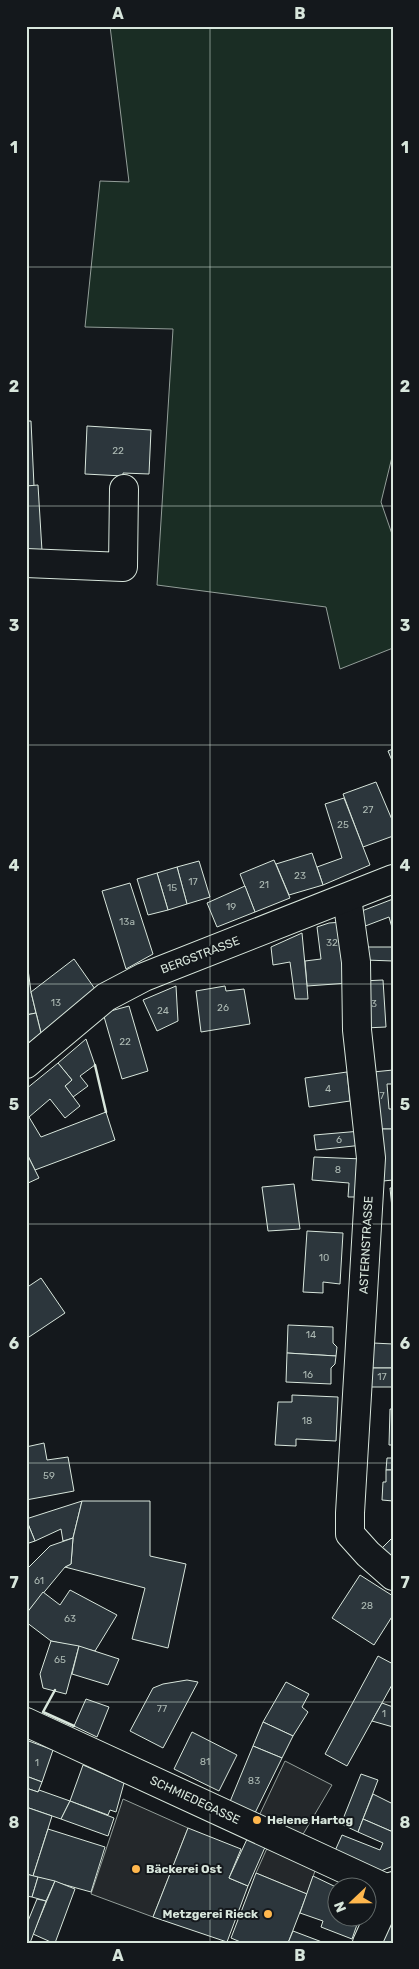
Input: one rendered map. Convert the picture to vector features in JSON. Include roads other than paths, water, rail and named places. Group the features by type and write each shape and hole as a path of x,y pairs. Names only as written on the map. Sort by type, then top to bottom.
{"street":[{"path":"26,563 124,567 124,489"},
{"name":"BERGSTRASSE","path":"26,1064 106,997 144,976 393,879"},
{"name":"ASTERNSTRASSE","path":"346,898 356,962 357,1030 371,1158 350,1504 350,1534 368,1554 393,1576"},
{"name":"SCHMIEDEGASSE","path":"26,1722 392,1888"},
{"path":"367,1943 392,1888"}],"place":[{"name":"Helene Hartog","path":"257,1820"},
{"name":"Bäckerei Ost","path":"136,1869"},
{"name":"Metzgerei Rieck","path":"268,1914"}]}
